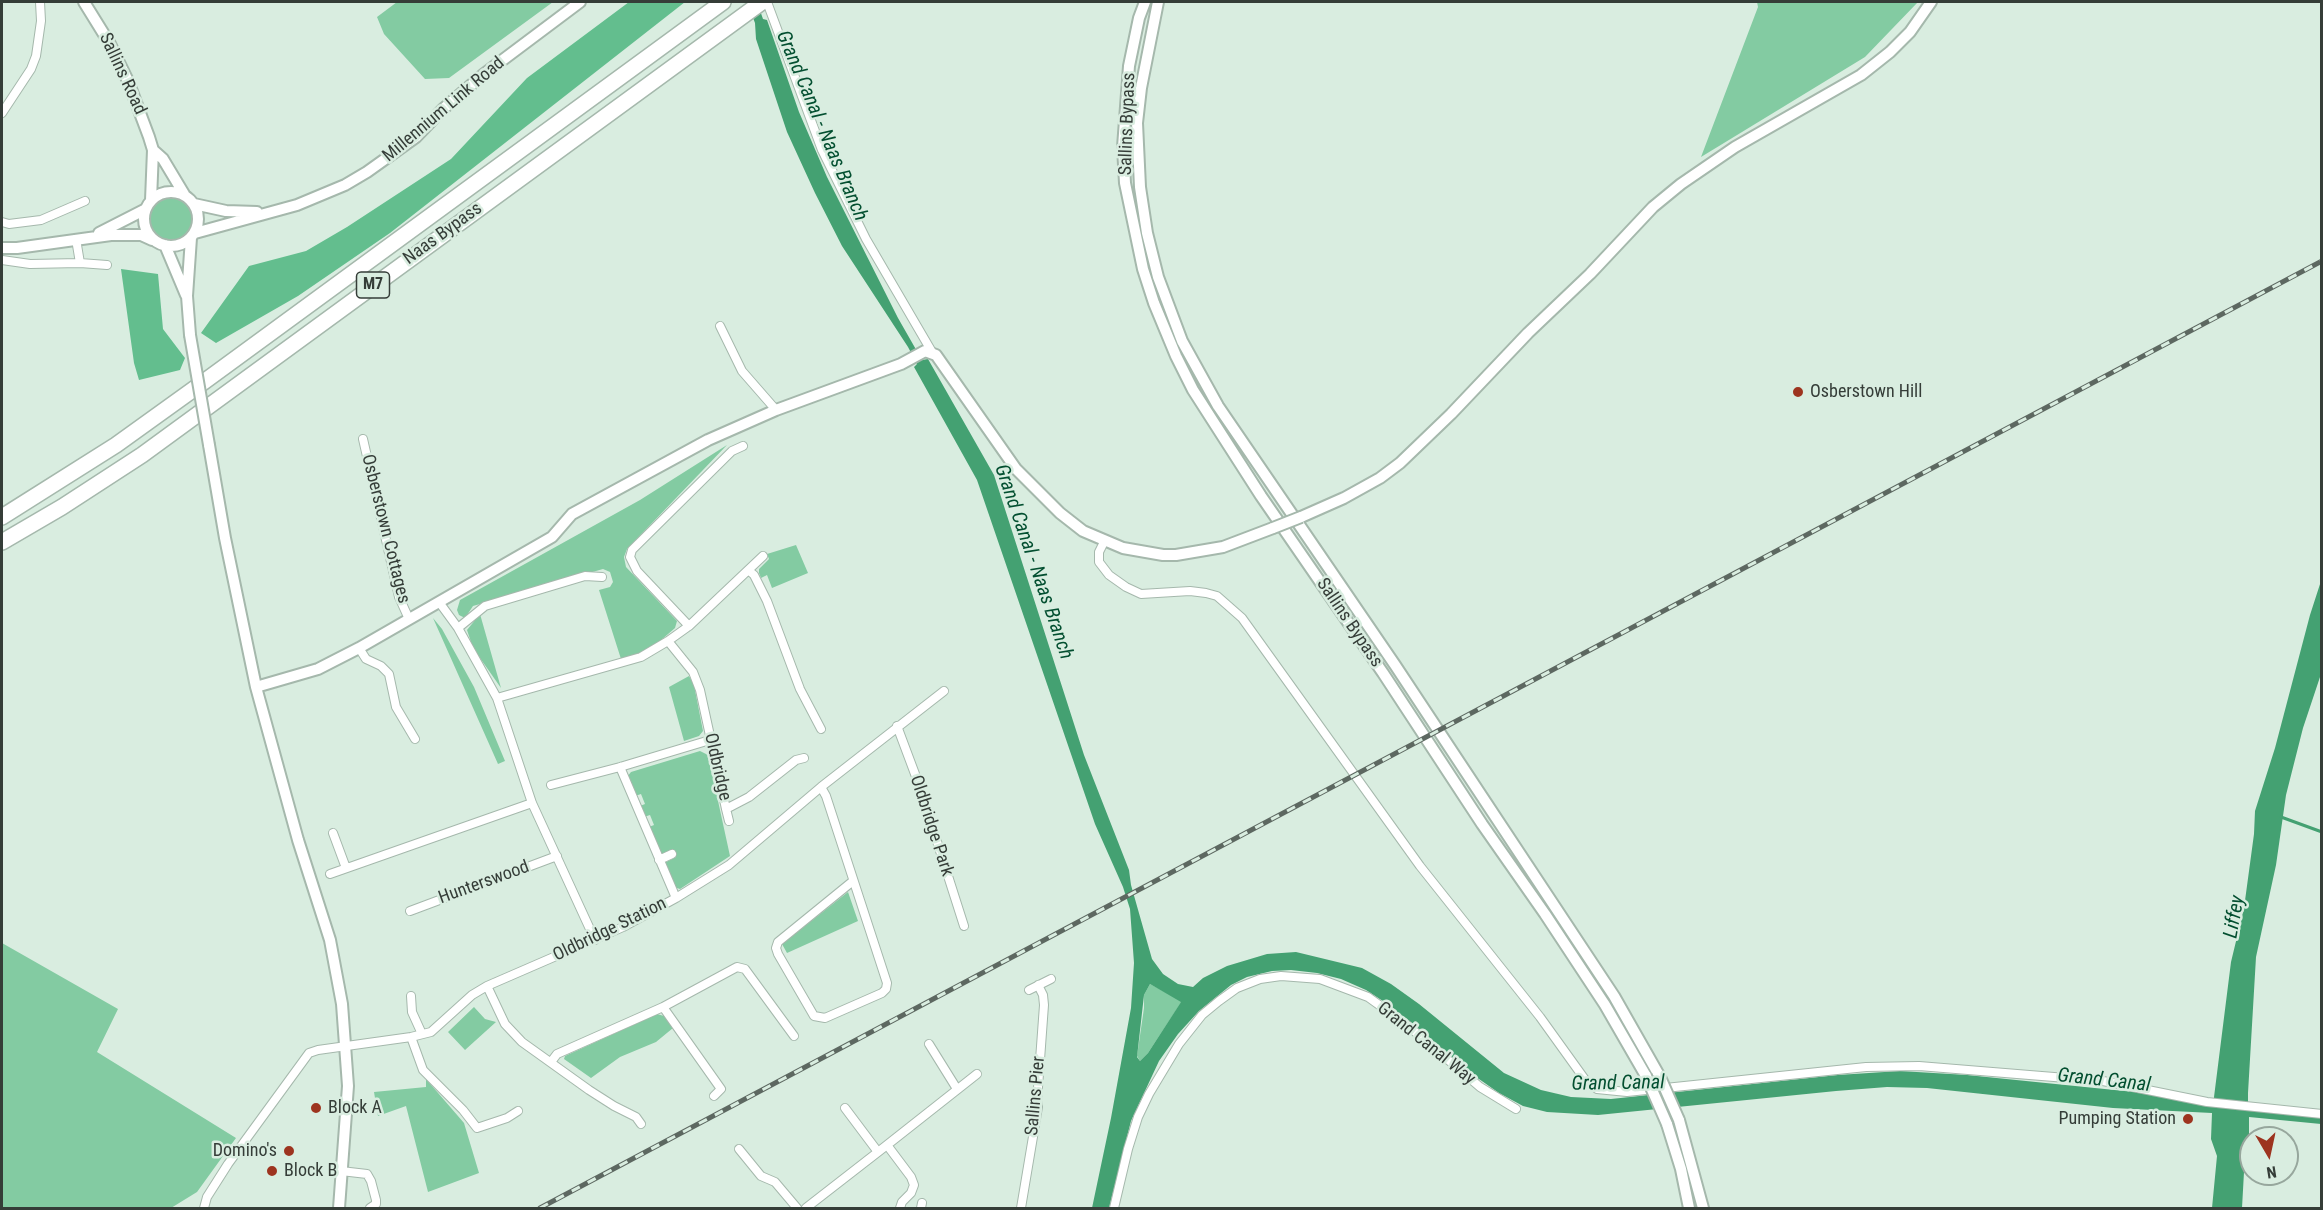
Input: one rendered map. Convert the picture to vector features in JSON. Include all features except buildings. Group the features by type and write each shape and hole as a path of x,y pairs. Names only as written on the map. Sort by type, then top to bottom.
{"highway":[{"name":"Naas Bypass","path":"2,517 116,445 723,2"},
{"name":"Naas Bypass","path":"2,542 62,507 142,455 739,18 765,2"}],"main road":[{"name":"Sallins Road","path":"84,2 110,44 128,81 153,150 148,205"},
{"name":"Millennium Link Road","path":"193,236 264,212 297,205 345,185 386,160 416,137 483,74 580,2"},
{"name":"Sallins Bypass","path":"1145,2 1129,66 1123,147 1125,183 1143,268 1154,303 1176,356 1193,390 1261,496 1383,673 1611,1014 1646,1076 1667,1124 1682,1168 1689,1209"},
{"name":"Sallins Bypass","path":"1158,2 1141,88 1137,123 1140,187 1147,233 1158,277 1182,341 1218,406 1395,665 1614,996 1660,1077 1679,1120 1703,1209"},
{"path":"256,687 318,669 359,648 552,537 572,514 708,440 776,410 929,352 1016,469 1060,513 1083,531 1104,542 1123,548 1176,555 1223,548 1301,517 1344,498 1380,478 1400,463 1451,414 1653,207 1681,184 1735,147 1861,75 1890,52 1910,32 1931,2"},
{"name":"Sallins Road","path":"153,150 163,159 183,194"},
{"path":"82,238 148,205 166,192 183,194 194,204 199,219 193,236 187,296 190,335 229,560 256,687 298,840 330,940 344,1014 348,1086 339,1209"},
{"name":"Millennium Link Road","path":"194,204 226,210 264,212"},
{"path":"148,205 144,217 147,232 161,244 187,296"},
{"path":"2,248 17,249 82,238 141,235 161,244 174,246 193,236"}],"street":[{"path":"2,113 31,69 36,56 41,21 40,2"},
{"path":"765,2 822,150 866,239 929,352"},
{"path":"2,222 9,224 41,220 85,201"},
{"path":"80,263 82,238"},
{"path":"2,260 30,264 80,263 106,266"},
{"path":"720,326 742,371 753,387 766,397 776,410"},
{"name":"Osberstown Cottages","path":"363,439 399,597 409,619"},
{"path":"689,626 637,571 630,557 632,550 732,451 743,446"},
{"path":"1104,542 1099,552 1099,562 1109,575 1125,587 1142,594 1190,591 1206,593 1217,596 1242,618 1420,866 1540,1017 1586,1081 1597,1089 1627,1092 1866,1067 1919,1065 2103,1082 2189,1099 2322,1114"},
{"path":"497,698 641,657 689,626 763,556"},
{"path":"748,570 754,575 767,601 800,689 820,729"},
{"path":"458,628 485,606 585,576 602,577"},
{"path":"439,602 458,628 497,698 532,803 595,940"},
{"name":"Oldbridge","path":"668,641 693,672 700,690 726,808 748,797 796,760 804,758"},
{"path":"359,648 366,659 381,666 389,674 396,707 415,739"},
{"path":"853,881 778,942 778,954 814,1016 825,1018 882,993 886,989 886,983 853,881 821,787 944,691"},
{"name":"Oldbridge Park","path":"897,726 918,782 964,926"},
{"path":"551,785 710,740"},
{"path":"620,767 676,898"},
{"name":"Oldbridge Station","path":"204,1209 207,1197 228,1164 309,1053 431,1032 472,995 487,986 623,927 729,865 821,787"},
{"path":"330,874 532,803"},
{"path":"726,808 729,820"},
{"path":"333,833 346,868"},
{"path":"659,860 672,854"},
{"name":"Hunterswood","path":"410,911 557,856"},
{"path":"551,1062 557,1054 663,1007 730,969 741,967 794,1036"},
{"name":"Grand Canal Way","path":"1114,1209 1138,1117 1179,1044 1202,1015 1219,1000 1237,987 1260,979 1281,976 1320,980 1368,997 1407,1025 1480,1088 1516,1109"},
{"path":"1029,990 1051,979"},
{"name":"Sallins Pier","path":"1021,1209 1038,1107 1044,1005 1043,995 1038,985"},
{"path":"487,986 505,1024 522,1042 614,1106 636,1117 641,1125"},
{"path":"411,996 412,1012 422,1034"},
{"path":"663,1007 721,1089 714,1096"},
{"path":"411,1037 423,1070 463,1110 477,1128 507,1118 518,1111"},
{"path":"929,1044 957,1089"},
{"path":"806,1209 977,1074"},
{"path":"844,1108 878,1152"},
{"path":"887,1145 914,1185 900,1209"},
{"path":"739,1149 760,1176 774,1182 797,1209"},
{"path":"341,1171 367,1174 376,1200 376,1204 370,1209"}],"shaded area":[{"path":"397,2 553,2 449,78 425,79 384,34 377,17"},
{"path":"629,2 685,2 390,233 298,296 216,343 201,333 249,266 306,251 451,159 527,78"},
{"path":"747,2 757,2 763,19 767,20 799,112 827,177 898,318 922,360 928,359 994,475 1084,755 1129,870 1131,885 1152,959 1163,974 1178,984 1193,987 1203,978 1227,966 1267,954 1296,952 1362,968 1391,984 1419,1004 1504,1073 1541,1090 1571,1097 1611,1099 1838,1075 1900,1071 1967,1075 2144,1093 2213,1105 2231,962 2244,908 2255,811 2275,748 2321,581 2321,674 2303,728 2286,795 2276,865 2256,957 2248,1109 2321,1117 2321,1124 2249,1117 2249,1126 2239,1126 2239,1186 2243,1186 2242,1208 2212,1208 2217,1156 2211,1139 2212,1113 2113,1108 1927,1088 1887,1087 1598,1115 1547,1112 1523,1106 1499,1093 1469,1072 1389,1005 1366,990 1341,979 1317,973 1291,970 1272,971 1247,977 1231,985 1199,1011 1178,1034 1159,1061 1131,1121 1109,1208 1092,1208 1131,1008 1134,963 1130,909 1123,887 1095,824 977,480 914,367 917,364 908,347 842,246 815,193 787,132 756,39 755,23","holes":["1150,984 1181,1002 1148,1053 1140,1061 1137,1057 1144,995"]},
{"path":"1757,2 1918,2 1865,57 1701,157 1758,7"},
{"path":"171,197 186,204 193,219 186,234 171,241 156,234 149,219 156,204"},
{"path":"121,269 158,274 163,329 185,358 180,370 139,380 134,363"},
{"path":"727,445 627,549 624,557 626,567 677,621 675,628 660,641 634,656 621,659 599,590 610,587 613,582 610,572 603,569 473,606 465,618 459,615 457,610 460,600 640,500"},
{"path":"796,545 808,573 772,588 767,575 761,578 759,573 759,569 769,559 767,554"},
{"path":"480,614 501,688 473,648 467,630"},
{"path":"433,618 442,629 474,687 505,761 498,764"},
{"path":"689,676 694,685 703,731 699,736 684,741 669,687"},
{"path":"700,751 708,755 730,856 680,889 674,887 664,863 676,857 673,851 661,856 649,827 654,825 650,815 644,817 640,806 645,804 641,794 635,796 627,777 631,772"},
{"path":"848,892 858,921 787,953 782,944"},
{"path":"2,943 118,1009 97,1052 236,1138 197,1192 171,1208 2,1208"},
{"path":"1150,984 1182,1001 1148,1053 1140,1061 1137,1056 1144,995"},
{"path":"474,1007 485,1019 496,1022 465,1050 448,1032"},
{"path":"657,1014 664,1016 673,1028 656,1042 620,1057 591,1078 564,1059 565,1056"},
{"path":"426,1079 464,1123 479,1173 428,1192 406,1106 378,1116 374,1092 426,1087"}],"waterway":[{"path":"2281,817 2322,832"}],"railway":[{"path":"540,1208 2322,261"}],"place":[{"name":"Osberstown Hill","path":"1798,392"},
{"name":"Block A","path":"316,1108"},
{"name":"Pumping Station","path":"2188,1119"},
{"name":"Domino's","path":"289,1151"},
{"name":"Block B","path":"272,1171"}],"water label":[{"name":"Grand Canal - Naas Branch","path":"821,126"},
{"name":"Grand Canal - Naas Branch","path":"1033,562"},
{"name":"Liffey","path":"2235,917"},
{"name":"Grand Canal","path":"2104,1081"},
{"name":"Grand Canal","path":"1618,1084"}]}
